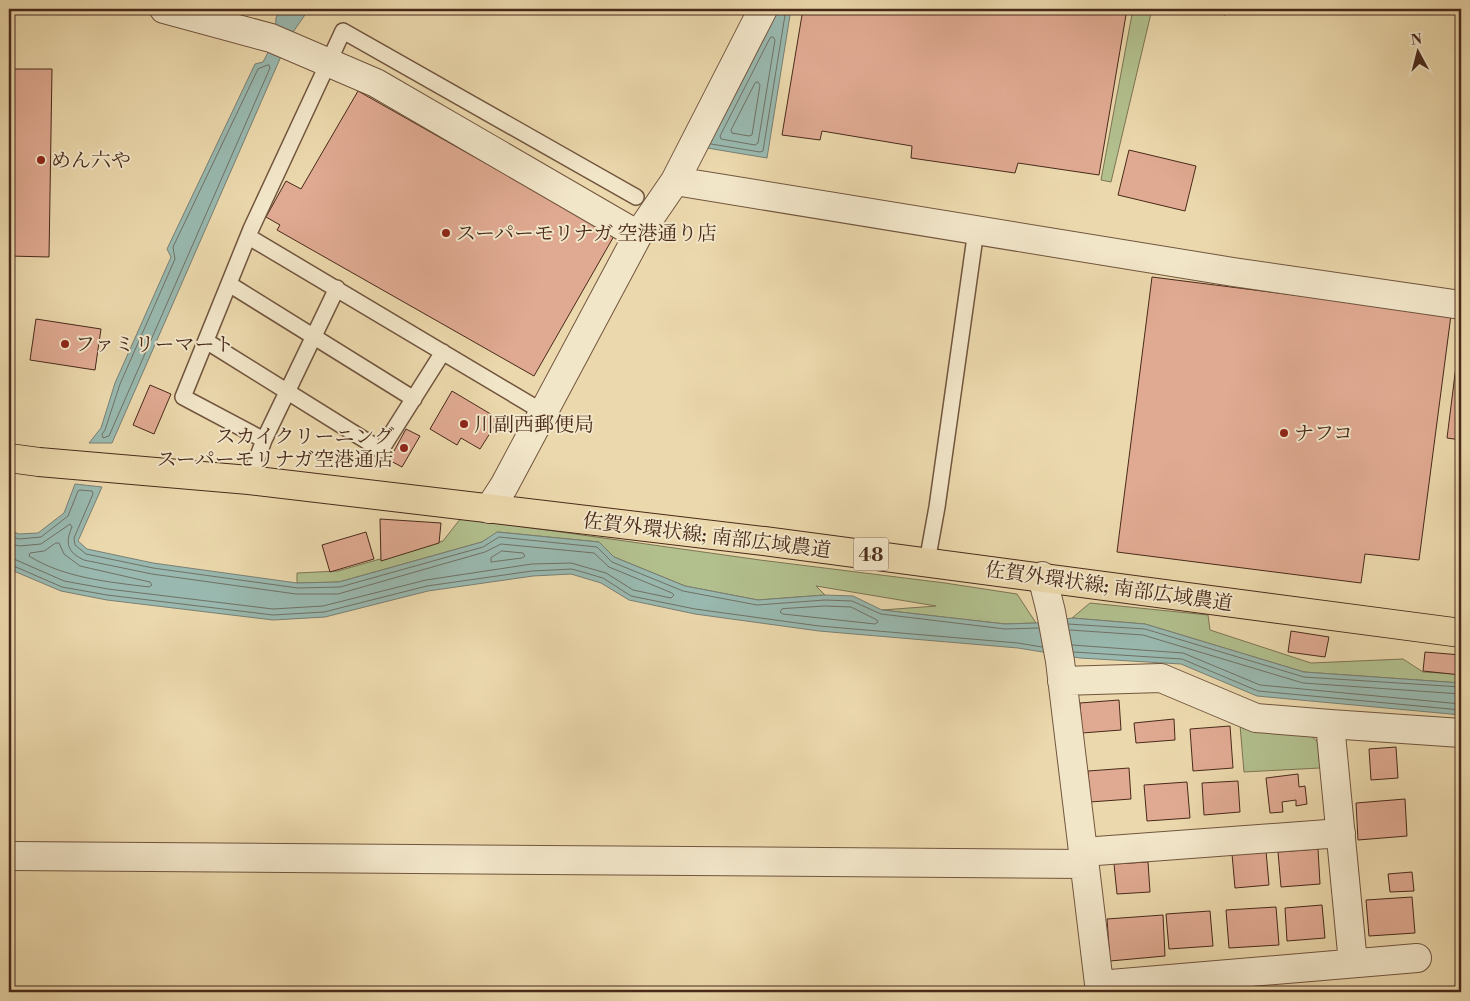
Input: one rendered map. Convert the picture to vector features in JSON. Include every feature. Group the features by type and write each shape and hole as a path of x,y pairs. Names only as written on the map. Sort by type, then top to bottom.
{"main road":[{"name":"48","path":"9,458 249,480"},
{"name":"佐賀外環状線; 南部広域農道","path":"249,480 764,540 1461,633"}],"street":[{"path":"164,9 253,32 281,42 376,84 638,235"},
{"path":"489,509 504,486 638,235 675,181 763,9"},
{"path":"675,181 1233,272 1461,305"},
{"path":"1042,576 1051,612 1061,671 1099,989 1417,958"},
{"path":"1061,671 1160,678 1256,718 1461,733"},
{"path":"1330,724 1353,963"},
{"path":"9,856 1084,858 1341,833"}],"lane":[{"path":"264,440 183,397 248,236 343,31 636,197"},
{"path":"927,562 937,507 976,230"},
{"path":"248,236 543,412"},
{"path":"229,284 414,399"},
{"path":"249,480 264,440 337,288"},
{"path":"206,342 381,450 443,352"}],"green space":[{"path":"1133,9 1152,9 1111,182 1101,180"},
{"path":"461,518 1017,594 1036,623 1005,624 882,610 936,606 816,586 825,595 758,600 685,586 614,557 599,542 498,532 482,542 339,582 297,583 297,573 338,571 443,541"},
{"path":"1090,603 1208,615 1210,630 1311,663 1403,659 1423,672 1461,674 1461,683 1304,672 1145,624 1072,618"},
{"path":"1240,725 1311,736 1318,742 1320,768 1244,772"}],"water":[{"path":"280,9 309,9 289,38 112,443 89,443 101,428 115,383 171,257 167,249 255,64 263,62 275,39 276,18"},
{"path":"773,9 791,9 767,158 701,147"},
{"path":"75,484 102,487 78,541 87,549 153,563 297,583 339,582 482,542 497,532 599,542 614,557 685,586 758,600 825,595 853,596 882,610 1005,624 1036,623 1072,618 1145,624 1304,672 1461,683 1461,715 1257,696 1181,664 1080,658 1018,648 819,631 695,614 629,600 601,583 571,574 533,576 428,591 325,617 273,620 107,600 61,591 9,569 9,530 19,534 38,533 64,513"}],"building":[{"path":"803,9 1127,9 1099,175 1018,163 1015,173 911,158 912,146 822,131 820,140 782,135"},
{"path":"1197,9 1226,9 1225,15"},
{"path":"9,69 52,69 49,257 9,256"},
{"name":"スーパーモリナガ 空港通り店","path":"358,91 614,236 534,376 277,230 280,225 266,217 286,181 301,189"},
{"path":"1129,150 1196,166 1185,211 1118,195"},
{"name":"ナフコ","path":"1152,277 1451,315 1419,560 1365,554 1361,583 1117,552"},
{"name":"ファミリーマート","path":"36,319 101,329 95,370 30,360"},
{"path":"1461,326 1461,440 1447,438"},
{"path":"150,385 171,394 154,434 133,425"},
{"name":"川副西郵便局","path":"452,391 499,419 480,449 461,438 457,445 430,429"},
{"name":"スカイクリーニング スーパーモリナガ空港通店","path":"406,429 420,436 402,467 389,460"},
{"path":"380,519 441,523 439,543 381,561"},
{"path":"366,532 374,559 330,572 322,545"},
{"path":"1291,631 1329,637 1325,657 1288,652"},
{"path":"1425,652 1461,655 1461,675 1423,671"},
{"path":"1119,700 1121,730 1082,733 1080,703"},
{"path":"1174,719 1175,740 1136,743 1134,723"},
{"path":"1230,726 1233,768 1193,771 1190,729"},
{"path":"1396,747 1398,778 1371,780 1369,749"},
{"path":"1129,768 1131,799 1090,802 1088,771"},
{"path":"1298,774 1299,787 1305,786 1307,804 1296,806 1296,800 1282,802 1283,812 1270,813 1266,778"},
{"path":"1238,781 1240,812 1204,815 1202,783"},
{"path":"1187,782 1190,818 1147,821 1144,785"},
{"path":"1405,799 1407,836 1358,840 1356,803"},
{"path":"1318,849 1320,884 1281,887 1278,852"},
{"path":"1266,851 1269,885 1235,888 1232,854"},
{"path":"1148,862 1150,892 1117,894 1114,864"},
{"path":"1412,872 1414,891 1390,892 1388,874"},
{"path":"1412,897 1415,933 1369,936 1366,900"},
{"path":"1322,905 1325,938 1287,941 1285,908"},
{"path":"1276,907 1279,945 1229,948 1226,910"},
{"path":"1210,911 1213,946 1169,949 1166,914"},
{"path":"1163,915 1165,956 1110,961 1107,919"},
{"path":"1420,987 1420,992 1387,992 1386,990"},
{"path":"1211,988 1211,992 1167,992"}],"place":[{"name":"めん六や","path":"41,160"},
{"name":"スーパーモリナガ 空港通り店","path":"446,233"},
{"name":"ファミリーマート","path":"65,344"},
{"name":"川副西郵便局","path":"464,424"},
{"name":"ナフコ","path":"1284,433"},
{"name":"スカイクリーニング スーパーモリナガ空港通店","path":"404,448"}]}
